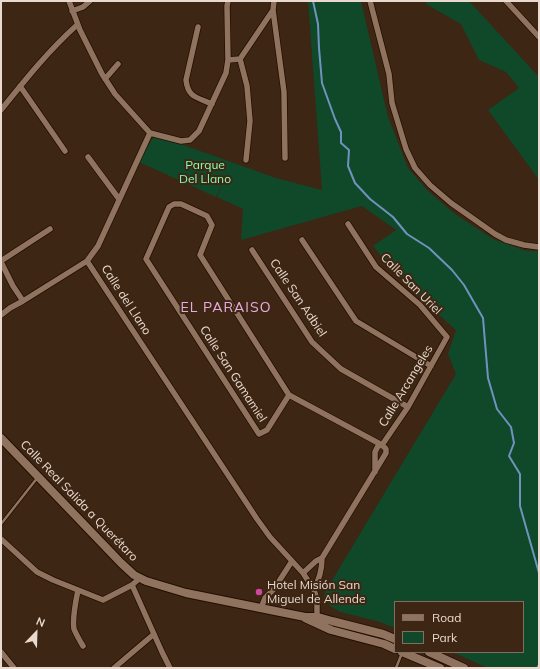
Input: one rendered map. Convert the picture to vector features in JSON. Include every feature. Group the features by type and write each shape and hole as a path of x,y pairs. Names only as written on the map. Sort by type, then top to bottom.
{"street":[{"path":"69,1 77,25 105,79 115,94 150,133 181,141 190,140 199,131 226,73 228,60 226,3"},
{"path":"72,11 83,7 90,1"},
{"path":"274,1 273,10 284,92 285,158"},
{"path":"370,1 389,74 392,103 406,149 415,168 430,185 495,234 506,240 539,247"},
{"path":"506,1 539,37"},
{"path":"246,160 250,121 246,86 240,59 273,10"},
{"path":"1,110 62,38 77,25"},
{"path":"198,27 186,80 187,88 191,94 212,104"},
{"path":"228,60 240,59"},
{"path":"105,79 118,64"},
{"path":"20,86 65,151"},
{"name":"Calle del Llano","path":"150,133 98,246 87,261 256,519 270,537 303,573 314,590 317,599 317,620"},
{"path":"88,157 119,199"},
{"name":"Calle San Gamamiel","path":"290,395 267,430 259,434 146,259 169,207 174,204 181,204 206,216 210,220 212,226 200,255 290,395 382,445"},
{"name":"Calle San Uriel","path":"348,224 376,267 420,305 447,338"},
{"path":"23,301 13,286 1,261 50,228"},
{"path":"302,240 356,321 431,366"},
{"name":"Calle San Adbiel","path":"252,250 312,342 341,369 408,407"},
{"path":"1,315 87,261"},
{"name":"Calle Arcangeles","path":"375,472 376,449 378,446 382,445 408,407 447,338"},
{"name":"Calle Real Salida a Querétaro","path":"1,438 121,563 134,575 146,582 186,593 383,634 394,639"},
{"name":"Calle Arcangeles","path":"314,590 320,577 322,558 386,453 386,449 382,445"},
{"path":"1,539 37,572 102,600 132,585 140,578"},
{"name":"Calle Arcangeles","path":"303,573 316,560 322,558"},
{"path":"261,608 266,598 274,589 292,561"},
{"path":"132,585 170,668"},
{"path":"78,590 74,614 74,629 82,646"},
{"name":"Calle Real Salida a Querétaro","path":"317,620 331,630 384,644 394,649"},
{"path":"114,668 154,634"},
{"path":"1,652 14,668"},
{"path":"404,653 427,666 440,668"},
{"path":"431,653 464,668"}],"lane":[{"path":"1,524 38,476"},
{"path":"396,668 402,653"}],"green space":[{"name":"Parque Del Llano","path":"308,1 361,1 388,117 408,168 428,191 455,214 493,239 526,251 539,251 539,668 488,668 454,653 524,653 524,601 394,601 394,628 377,621 340,612 330,606 324,597 325,592 456,374 448,354 456,330 402,279 373,246 396,230 362,206 241,240 243,209 217,197 224,180 216,197 139,162 154,136 276,178 322,190"},
{"path":"425,1 469,1 539,77 539,180 488,110 519,88 506,72 479,60 461,24 426,4"}],"waterway":[{"path":"313,1 318,24 322,83 341,132 341,143 349,150 348,166 355,183 370,199 393,217 407,234 429,248 452,270 464,285 483,318 488,378 497,409 511,427 514,443 509,456 520,474 520,506 539,573"}],"place":[{"name":"Hotel Misión San Miguel de Allende","path":"259,592"}],"district":[{"name":"EL PARAISO","path":"226,308"}]}
